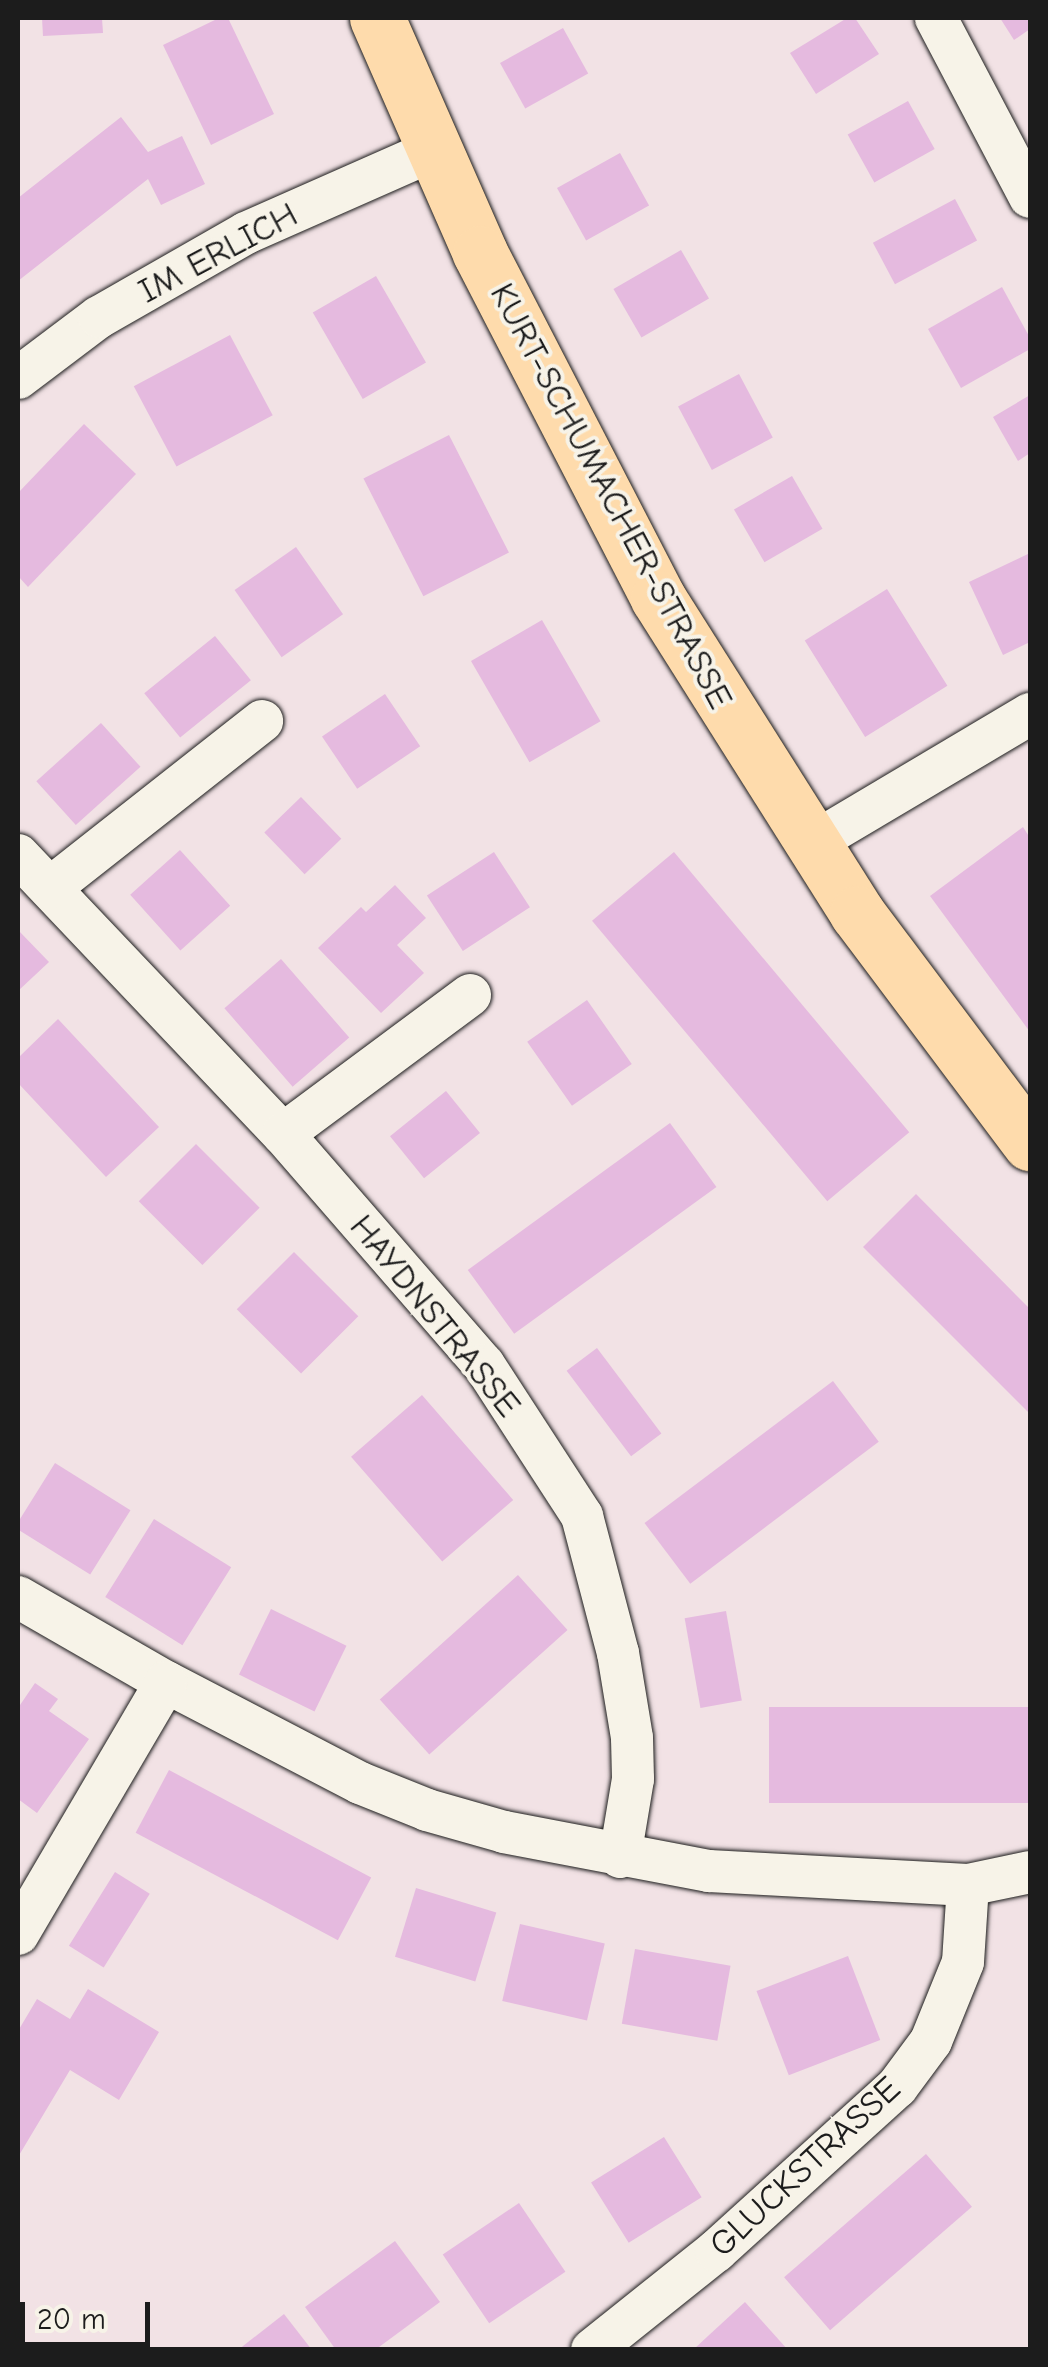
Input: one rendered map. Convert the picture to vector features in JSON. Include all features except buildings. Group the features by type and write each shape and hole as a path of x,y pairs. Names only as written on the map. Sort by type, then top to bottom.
{"main road":[{"name":"KURT-SCHUMACHER-STRASSE","path":"377,18 432,151 658,598 856,913 1030,1143"}],"street":[{"path":"936,18 1030,197"},
{"name":"IM ERLICH","path":"18,378 99,317 246,232 432,151"},
{"path":"811,844 1030,714"},
{"path":"50,888 262,722"},
{"name":"HAYDNSTRASSE","path":"18,855 283,1134 484,1364 582,1516 618,1653 632,1738 633,1780 620,1857"},
{"path":"283,1134 470,995"},
{"path":"18,1596 166,1682 300,1753 427,1810 620,1857 709,1871 968,1885 1030,1872"},
{"path":"18,1934 166,1682"},
{"name":"GLUCKSTRASSE","path":"592,2350 716,2251 897,2087 931,2041 963,1962 968,1885"}]}
